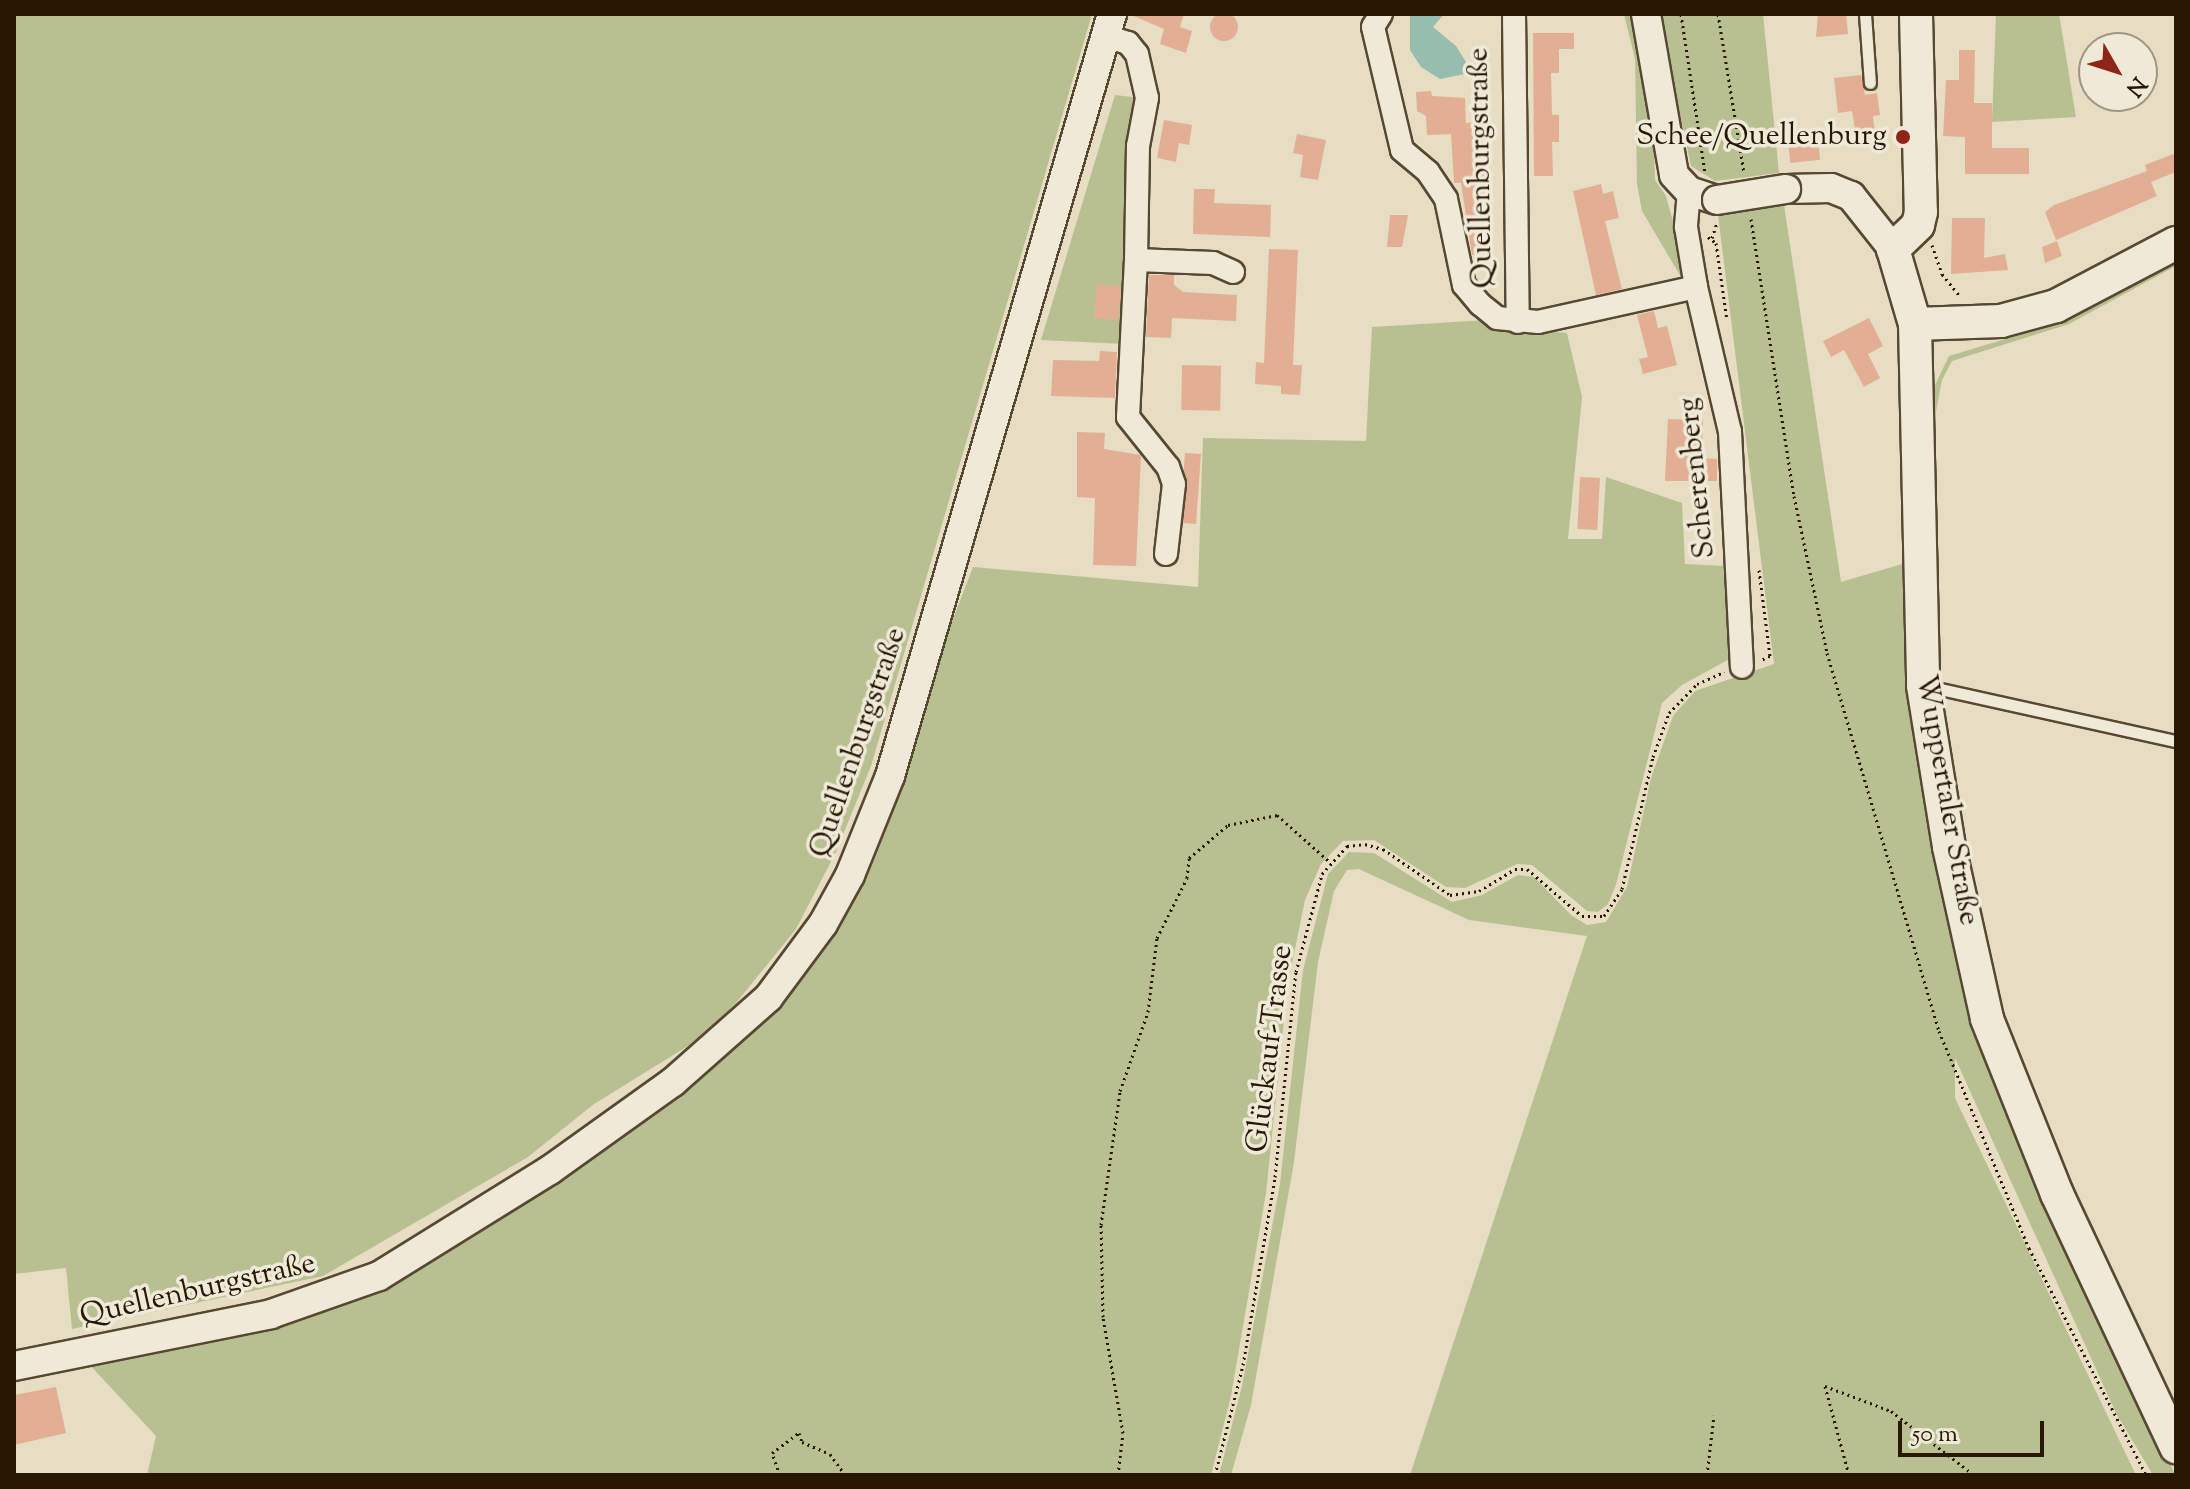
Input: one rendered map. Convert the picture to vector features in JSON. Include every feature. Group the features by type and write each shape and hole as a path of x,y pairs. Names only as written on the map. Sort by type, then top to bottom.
{"main road":[{"path":"1893,249 1918,225 1916,14"},
{"path":"1915,324 1984,323 2056,306 2176,243"},
{"name":"Wuppertaler Straße","path":"1893,249 1915,324 1923,686 1949,847 1987,1019 2069,1221 2176,1447"}],"street":[{"name":"Quellenburgstraße","path":"1381,14 1373,27 1402,150 1428,172 1446,199 1464,285 1497,318 1518,322 1562,320 1696,287"},
{"name":"Quellenburgstraße","path":"1514,14 1518,322"},
{"path":"1646,14 1658,58 1669,163 1707,198"},
{"name":"Quellenburgstraße","path":"14,1366 271,1314 379,1276 563,1161 673,1082 768,998 823,924 850,875 890,776 1109,25 1137,54 1147,98 1138,146 1128,417 1168,467 1174,484 1166,554"},
{"name":"Wuppertaler Straße","path":"1707,198 1786,189 1831,188 1851,196 1893,249"},
{"name":"Scherenberg","path":"1707,198 1686,227 1696,287 1730,432 1739,667"},
{"path":"1136,260 1213,263 1233,272"}],"lane":[{"path":"1865,14 1870,83"},
{"path":"1923,686 2176,741"}],"path":[{"path":"1681,14 1712,238"},
{"path":"1718,14 1746,183"},
{"path":"1750,212 1794,496 1827,653 1934,1016 2029,1248 2146,1475"},
{"path":"1918,225 1934,248 1945,281 1984,323"},
{"path":"1118,1475 1123,1433 1103,1317 1101,1225 1120,1091 1153,991 1157,938 1187,878 1189,858 1228,825 1277,815 1330,862 1347,846 1383,849 1450,895 1479,891 1515,869 1527,869 1582,916 1604,916 1622,889 1653,757 1669,713 1697,684 1739,667"},
{"name":"Glückauf-Trasse","path":"1215,1475 1243,1365 1275,1177 1296,972 1330,862"},
{"path":"1849,1475 1825,1386 1891,1411 1974,1475"},
{"path":"1707,1475 1714,1415"},
{"path":"780,1475 772,1453 799,1433 802,1442 830,1454 845,1475"}],"shaded area":[{"path":"14,14 1092,14 871,766 836,852 796,929 736,1003 696,1041 594,1104 528,1157 323,1276 72,1329 66,1268 14,1274"},
{"path":"1410,14 1444,14 1433,27 1456,46 1466,62 1465,74 1440,79 1421,67 1410,50"},
{"path":"1624,14 1637,14 1652,91 1655,180 1666,196 1687,273 1684,282 1642,211 1637,184 1635,59"},
{"path":"1659,14 1763,14 1779,173 1715,181 1691,166"},
{"path":"1996,14 2059,14 2076,117 1992,122"},
{"path":"1115,95 1141,98 1125,344 1041,340"},
{"path":"1784,205 1841,582 1902,564 1908,679 1955,935 2175,1475 2153,1475 2116,1413 1955,1058 1955,1098 2136,1475 1410,1475 1587,936 1469,920 1359,869 1347,870 1334,891 1318,962 1294,1162 1251,1405 1231,1475 1219,1475 1242,1386 1280,1184 1303,970 1328,874 1349,852 1374,853 1452,902 1482,895 1518,875 1534,877 1571,915 1587,925 1606,922 1627,887 1651,778 1673,716 1695,691 1774,664 1718,215"},
{"path":"2176,259 2176,266 2069,324 1952,361 1942,380 1933,427 1935,385 1949,356 2051,325"},
{"path":"1487,320 1513,329 1567,333 1582,397 1568,539 1602,539 1606,477 1682,503 1685,564 1725,566 1735,656 1682,685 1662,703 1616,885 1608,904 1598,912 1587,911 1532,865 1517,864 1465,888 1446,887 1374,840 1343,841 1321,864 1305,900 1288,983 1266,1193 1231,1396 1211,1475 147,1475 156,1436 87,1362 312,1313 771,1012 832,933 973,567 1198,587 1203,438 1366,441 1372,327"}],"building":[{"path":"1224,13 1234,17 1238,27 1234,37 1224,41 1214,37 1210,27 1214,17"},
{"path":"1129,14 1184,14 1180,27 1192,31 1186,53 1160,44 1164,29"},
{"path":"1818,14 1846,14 1848,34 1816,37"},
{"path":"1533,33 1574,33 1574,49 1559,49 1559,73 1551,73 1552,115 1559,115 1559,142 1552,142 1553,176 1534,176"},
{"path":"1959,50 1975,50 1974,103 1992,103 1992,148 2029,148 2029,174 1965,174 1965,137 1943,136 1946,80 1959,80"},
{"path":"1861,75 1865,95 1877,93 1880,115 1873,116 1875,133 1856,136 1852,111 1838,113 1834,78"},
{"path":"1431,91 1432,96 1465,98 1466,123 1481,122 1491,254 1472,255 1461,183 1454,183 1451,134 1427,135 1426,116 1417,111 1416,92"},
{"path":"1164,120 1192,125 1189,145 1179,143 1176,162 1157,158"},
{"path":"1817,130 1820,160 1790,163 1787,133"},
{"path":"1297,134 1326,140 1318,180 1300,177 1303,155 1293,153"},
{"path":"2176,153 2176,172 2151,182 2157,196 2056,240 2045,212 2054,205 2147,171 2145,165"},
{"path":"1601,184 1603,194 1613,191 1619,218 1605,221 1622,289 1596,295 1573,191"},
{"path":"1194,189 1215,189 1214,203 1271,205 1270,237 1193,234"},
{"path":"1390,215 1408,215 1402,247 1387,247"},
{"path":"1952,218 1985,218 1984,258 2005,254 2008,270 1951,274"},
{"path":"2057,241 2062,256 2045,263 2042,247"},
{"path":"1269,249 1298,250 1293,365 1302,365 1300,395 1281,394 1281,386 1255,384 1256,362 1264,363"},
{"path":"1149,275 1174,275 1174,285 1183,292 1237,295 1236,321 1172,318 1171,338 1146,337"},
{"path":"1097,284 1121,286 1118,320 1094,318"},
{"path":"1654,311 1658,328 1667,326 1677,365 1643,374 1639,359 1648,357 1637,315"},
{"path":"1869,318 1883,346 1868,354 1880,378 1864,387 1844,350 1831,357 1823,341"},
{"path":"1100,351 1117,352 1115,398 1051,396 1053,360 1099,361"},
{"path":"1182,365 1221,366 1220,411 1181,410"},
{"path":"1668,419 1703,420 1702,458 1717,459 1717,481 1665,481"},
{"path":"1077,432 1105,433 1104,449 1141,455 1136,566 1093,565 1095,498 1077,497"},
{"path":"1185,453 1201,454 1196,524 1180,523"},
{"path":"1580,477 1600,478 1597,530 1577,529"},
{"path":"56,1387 66,1433 14,1445 14,1395"}],"place":[{"name":"Schee/Quellenburg","path":"1903,137"}]}
